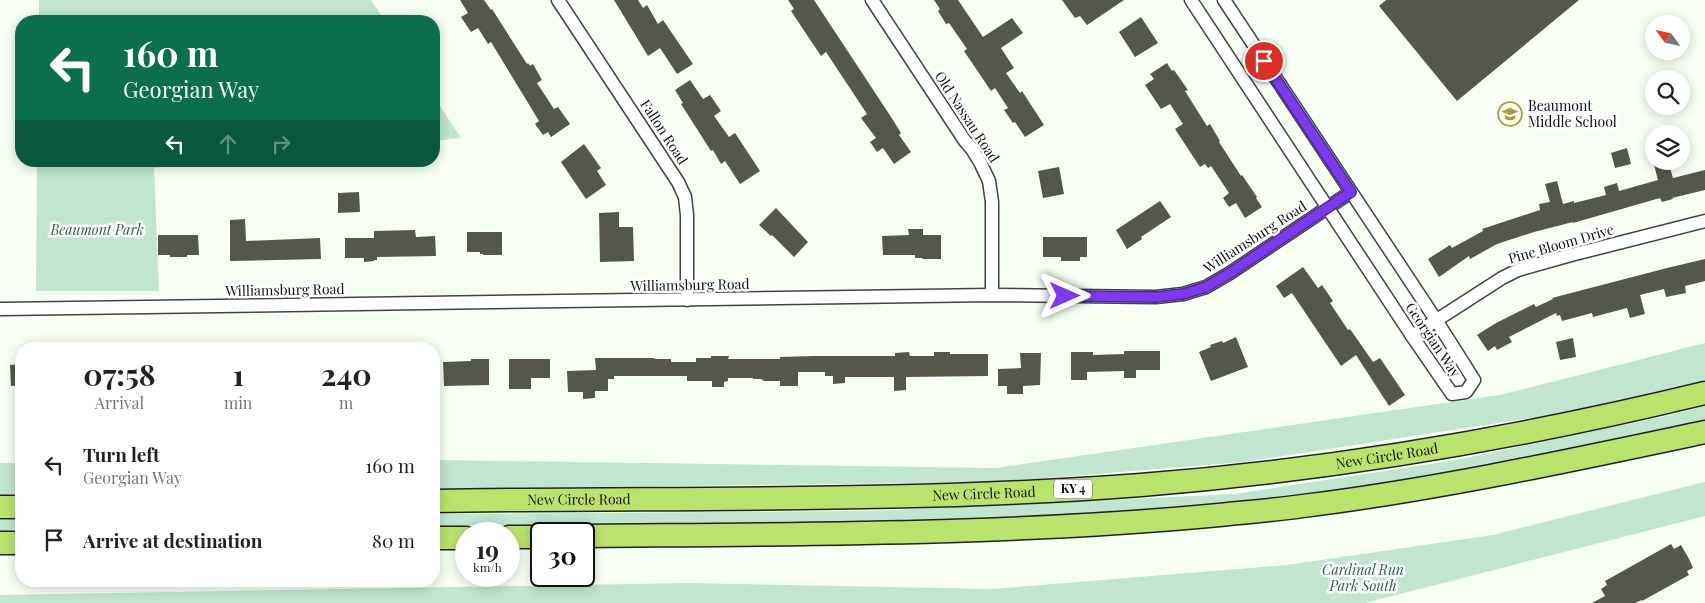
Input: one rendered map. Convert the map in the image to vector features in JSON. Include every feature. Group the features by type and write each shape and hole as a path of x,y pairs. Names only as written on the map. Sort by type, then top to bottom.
{"highway":[{"name":"New Circle Road","path":"440,501 912,496 1027,492 1141,485 1256,474 1430,450 1626,412 1705,393"},
{"path":"595,536 920,532 1024,529 1150,521 1303,506 1480,479 1705,432"},
{"path":"0,507 15,507"},
{"path":"440,538 455,538"},
{"path":"0,543 15,543"}],"street":[{"name":"Fallon Road","path":"558,0 678,182 685,197 687,215 687,300"},
{"name":"Old Nassau Road","path":"872,0 965,141 972,148 989,182 992,202 992,296"},
{"name":"Georgian Way","path":"1192,0 1452,394 1466,392 1474,380 1224,0"},
{"name":"Williamsburg Road","path":"0,309 992,296 1156,297 1183,294 1206,287 1351,192"},
{"name":"Pine Bloom Drive","path":"1412,336 1502,278 1518,270 1705,221"}],"green space":[{"path":"39,0 371,0 381,15 39,15"},
{"path":"440,106 461,138 440,140"},
{"name":"Beaumont Park","path":"37,167 163,167 154,168 159,291 36,291"},
{"path":"1705,343 1705,380 1563,413 1244,462 997,482 440,489 440,460 996,468 1500,395"},
{"path":"1705,406 1705,421 1449,476 1236,506 960,523 595,528 595,522 530,522 530,528 520,528 520,522 455,522 455,529 440,529 440,514 872,511 1235,494 1456,460 1671,415"},
{"path":"0,463 15,463 15,494 0,495"},
{"name":"Cardinal Run Park South","path":"1705,482 1705,516 1365,603 0,603 0,595 530,586 595,587 595,585 687,583 992,589 1287,565 1493,535"},
{"path":"15,519 15,534 0,534 0,520"}],"building":[{"path":"460,0 484,0 492,9 527,64 530,66 533,64 542,80 537,83 554,109 558,107 570,124 551,137 548,132 543,135 535,124 539,121 491,42 488,44 478,28 471,32 461,17 468,13"},
{"path":"614,0 638,0 643,8 647,5 658,24 663,20 693,64 677,74 660,48 648,56"},
{"path":"788,0 814,0 893,120 901,133 899,135 911,152 894,164 883,148 877,152 870,142 876,138 861,118 867,114 826,52 821,56 791,11 794,9"},
{"path":"934,0 958,0 983,37 1012,18 1023,33 1001,48 1014,68 1006,73 1020,93 1022,91 1044,125 1025,137 1004,110 1008,108 995,88 991,91 964,51 967,49 949,23 946,24"},
{"path":"1062,0 1124,0 1087,25 1080,16 1075,18"},
{"path":"1386,0 1579,0 1457,101 1379,6"},
{"path":"1141,17 1158,43 1135,57 1119,32"},
{"path":"1167,63 1188,90 1185,91 1207,126 1210,124 1219,142 1257,197 1262,207 1245,218 1236,203 1229,207 1223,198 1229,193 1211,166 1208,168 1205,164 1200,167 1175,129 1183,124 1170,104 1161,109 1145,85 1154,79 1150,74"},
{"path":"690,80 703,99 710,95 721,111 714,116 729,137 735,133 760,171 740,184 725,161 721,164 713,150 711,151 681,104 683,103 675,90"},
{"path":"584,144 601,168 597,171 606,185 586,199 561,162"},
{"path":"1627,148 1631,164 1615,168 1611,153"},
{"path":"1059,167 1064,194 1043,198 1038,171"},
{"path":"1655,170 1671,170 1673,178 1705,170 1705,190 1662,202 1660,198 1497,244 1470,259 1469,256 1439,277 1428,259 1450,245 1452,248 1483,231 1482,229 1540,210 1539,204 1550,202 1545,184 1557,181 1563,204 1606,195 1604,187 1617,183 1619,191 1658,180"},
{"path":"359,192 360,212 338,213 338,193"},
{"path":"1160,201 1171,217 1127,249 1116,230"},
{"path":"776,208 808,242 794,257 759,225"},
{"path":"619,212 619,227 633,227 634,261 600,262 599,213"},
{"path":"245,219 246,241 320,238 321,259 230,261 230,220"},
{"path":"908,229 923,229 923,235 941,235 941,259 915,258 915,255 883,255 882,236 909,235"},
{"path":"415,230 416,237 435,236 436,256 377,257 377,260 364,262 364,258 345,258 345,238 374,238 374,231"},
{"path":"467,232 502,232 502,255 483,255 480,252 467,252"},
{"path":"158,235 198,235 199,255 170,257 170,255 158,255"},
{"path":"1043,237 1087,237 1087,257 1080,257 1080,261 1061,261 1061,257 1043,257"},
{"path":"1705,259 1705,281 1685,286 1686,293 1666,297 1664,289 1640,295 1645,314 1630,318 1627,308 1593,317 1592,313 1562,321 1560,315 1557,316 1556,313 1509,337 1512,342 1497,350 1495,346 1488,351 1477,335 1534,304 1536,307 1552,298"},
{"path":"1303,267 1318,288 1322,285 1333,301 1330,303 1373,362 1380,358 1405,395 1389,406 1356,355 1341,366 1292,293 1284,298 1276,286"},
{"path":"1236,337 1248,367 1211,381 1199,352 1211,347 1210,345 1222,341 1223,343"},
{"path":"1573,338 1576,357 1560,360 1556,342"},
{"path":"1124,351 1160,351 1160,370 1136,370 1136,378 1124,378 1124,371 1087,372 1087,380 1071,380 1071,352 1093,352 1093,355 1124,354"},
{"path":"909,352 910,356 934,356 934,352 988,354 988,376 906,377 906,390 894,391 894,377 845,377 845,383 833,384 833,376 825,376 825,372 798,372 798,386 780,386 780,381 728,378 728,381 724,382 724,387 712,387 712,381 687,381 687,376 614,376 614,379 608,379 608,391 595,391 595,398 583,399 583,392 568,392 567,371 596,370 595,358 654,358 671,359 671,362 696,362 696,358 711,358 711,356 729,356 728,359 780,359 780,357 813,356 895,356 895,353"},
{"path":"1020,353 1041,353 1040,385 1023,386 1023,394 1007,394 1007,386 998,386 998,369 1021,368"},
{"path":"471,359 489,359 489,385 444,386 443,362 471,361"},
{"path":"509,359 550,359 550,378 531,378 531,389 509,389"},
{"path":"10,365 15,365 15,386 11,386"},
{"path":"1671,544 1674,549 1681,545 1693,568 1687,571 1689,575 1642,601 1635,603 1592,603 1605,596 1601,589 1607,585 1605,581"}],"place":[{"name":"Beaumont Middle School","path":"1510,114"}],"route":[{"path":"1065,296 1156,297 1183,294 1206,287 1351,192 1264,61"}]}
